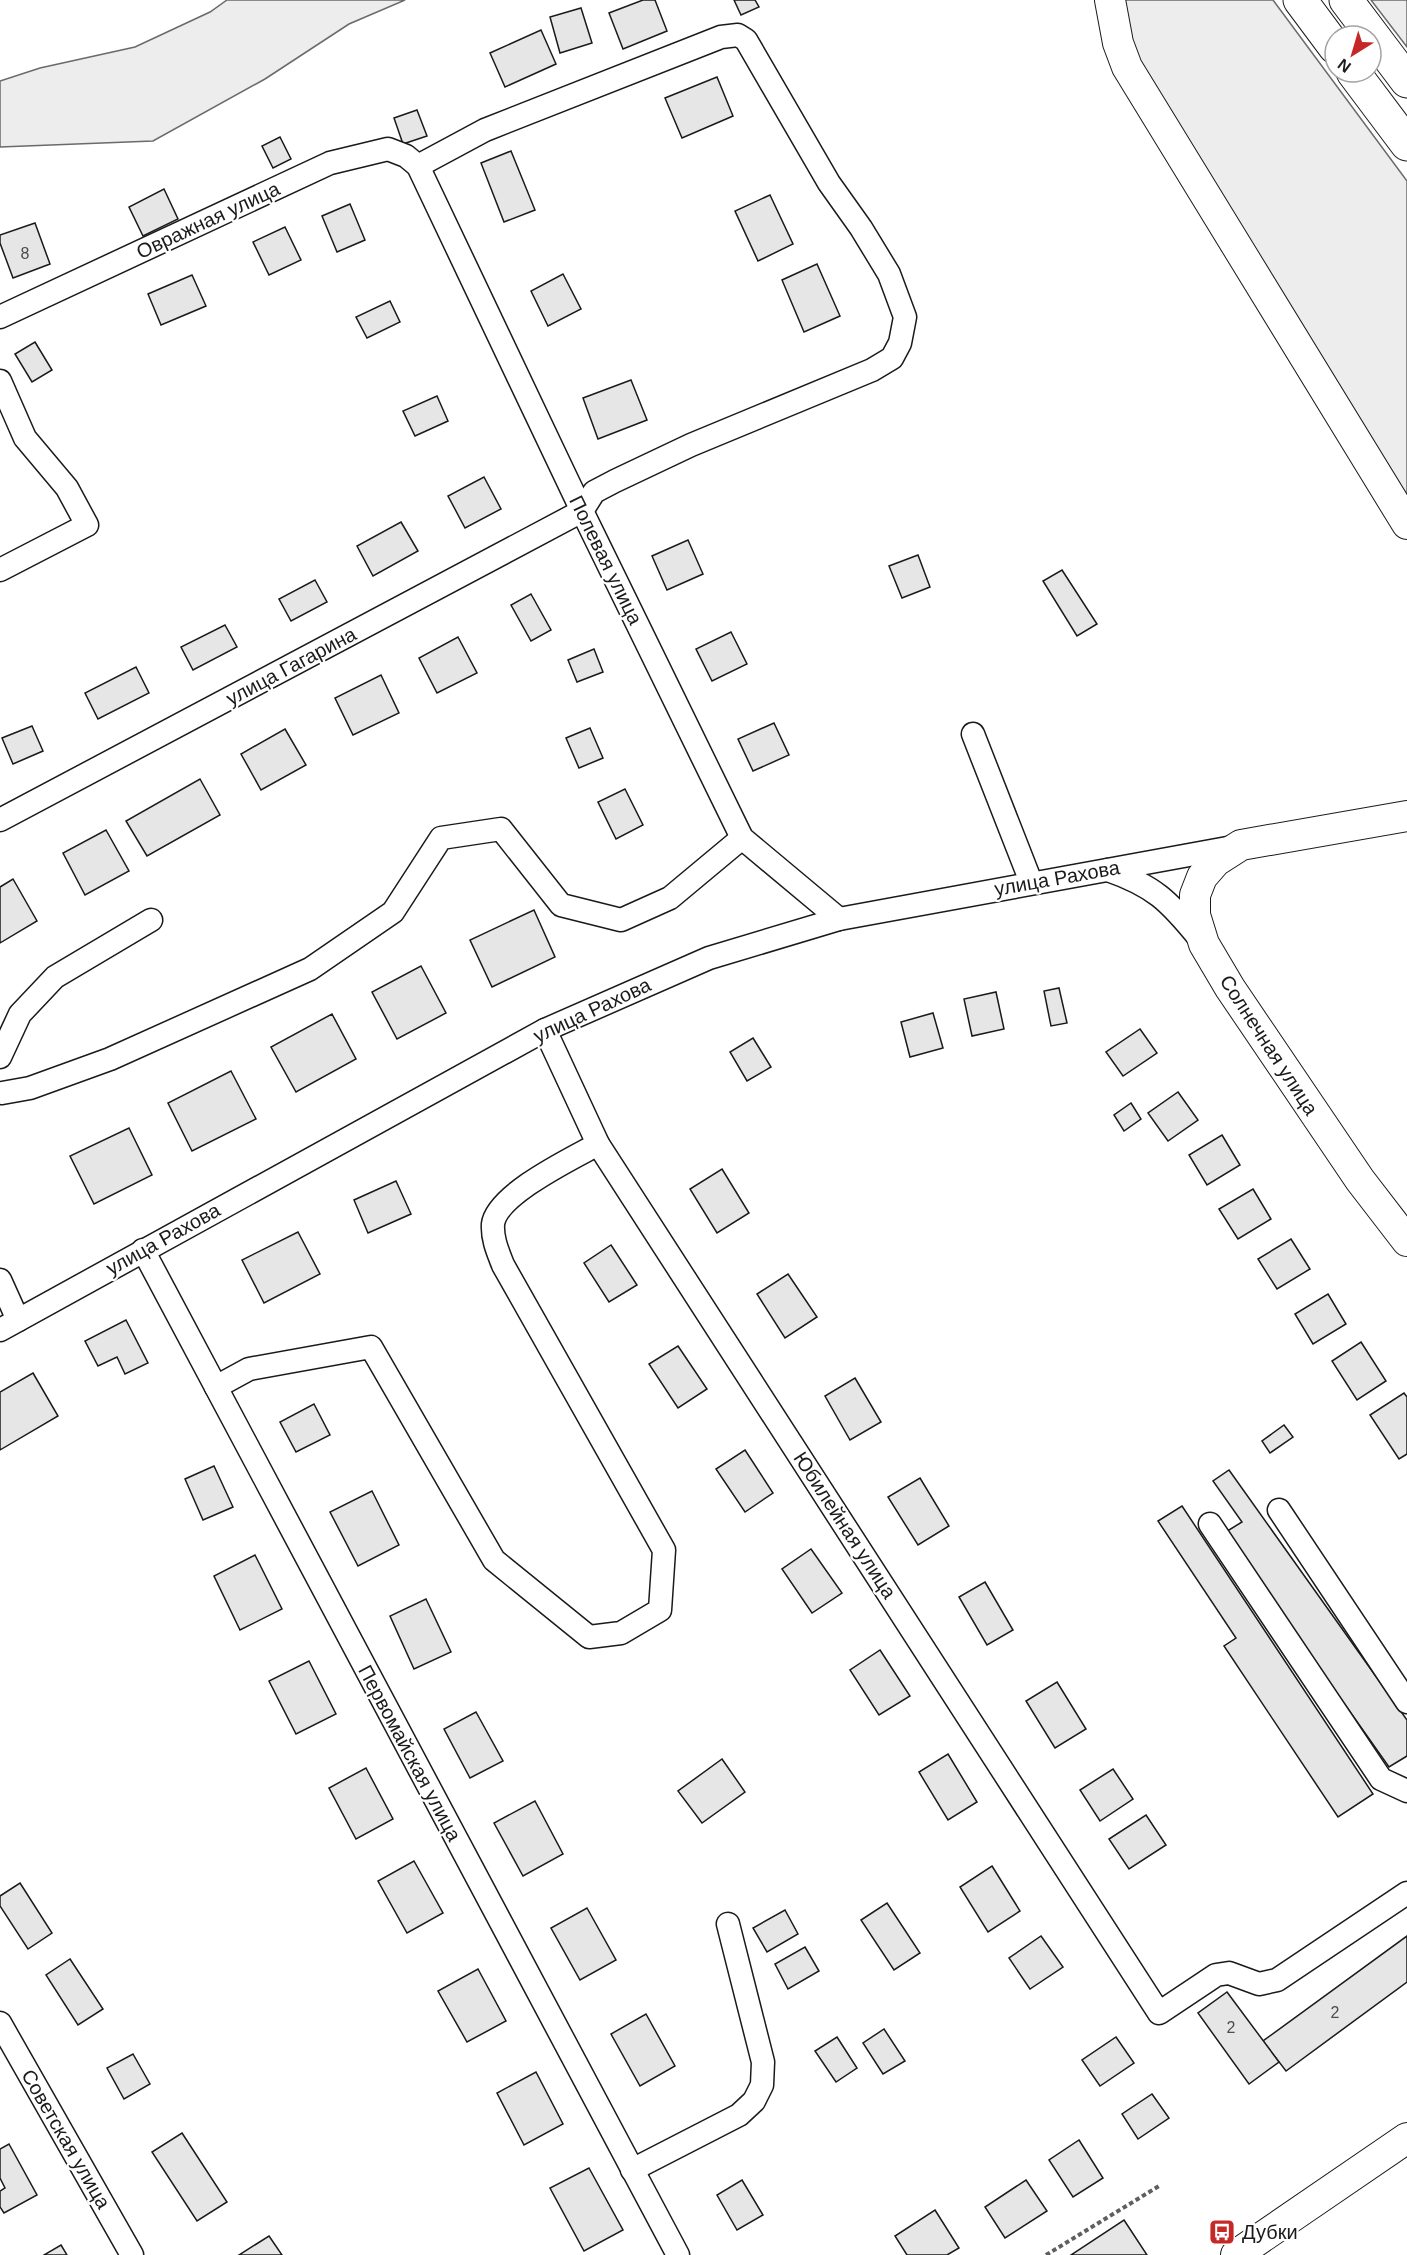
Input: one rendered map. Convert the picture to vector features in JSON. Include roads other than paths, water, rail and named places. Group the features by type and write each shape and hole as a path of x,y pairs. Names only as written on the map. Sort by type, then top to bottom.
{"highway":[{"path":"1300,0 1323,31"},
{"path":"1346,0 1407,81"},
{"path":"1362,84 1407,144"}],"main road":[{"path":"1110,0 1118,43 1127,67 1407,524"},
{"path":"1240,845 1407,816"},
{"name":"Солнечная улица","path":"1240,845 1216,861 1202,878 1195,895 1195,915 1204,944 1286,1073 1360,1180 1407,1241"},
{"path":"1236,2255 1407,2138"}],"street":[{"path":"418,166 485,130 721,37 738,35 746,40 829,183 890,273 905,317 900,343 892,358 872,370 691,445 615,481 594,492 582,511"},
{"name":"Овражная улица","path":"0,317 330,164 388,148 406,156 418,166"},
{"name":"Полевая улица","path":"418,166 582,511 742,838 839,919"},
{"path":"0,381 25,438 67,488 87,525 0,570"},
{"name":"улица Гагарина","path":"0,820 582,511"},
{"path":"972,734 1031,882"},
{"path":"1,1092 30,1088 111,1059 310,969 393,912 441,838 501,829 561,905 621,920 670,898 742,838"},
{"name":"улица Рахова","path":"9,1325 545,1030 709,958 839,919 1240,845"},
{"path":"1105,869 1153,889 1173,906 1204,944"},
{"path":"0,1057 20,1014 55,977 151,920"},
{"name":"Юбилейная улица","path":"545,1030 598,1144 1159,2013 1216,1975 1229,1973 1259,1984 1277,1980 1407,1893"},
{"path":"216,1387 249,1369 371,1347 494,1560 589,1637 621,1633 660,1610 664,1550 503,1264 495,1245 493,1223 502,1208 516,1193 543,1174 598,1144"},
{"name":"Первомайская улица","path":"143,1250 678,2255"},
{"path":"0,1280 9,1325"},
{"path":"1279,1510 1407,1702"},
{"path":"1210,1524 1381,1779 1407,1791"},
{"path":"633,2170 739,2115 754,2101 762,2085 763,2062 728,1924"},
{"name":"Советская улица","path":"0,2023 132,2255"}],"place":[{"name":"Дубки","path":"1222,2232"}]}
